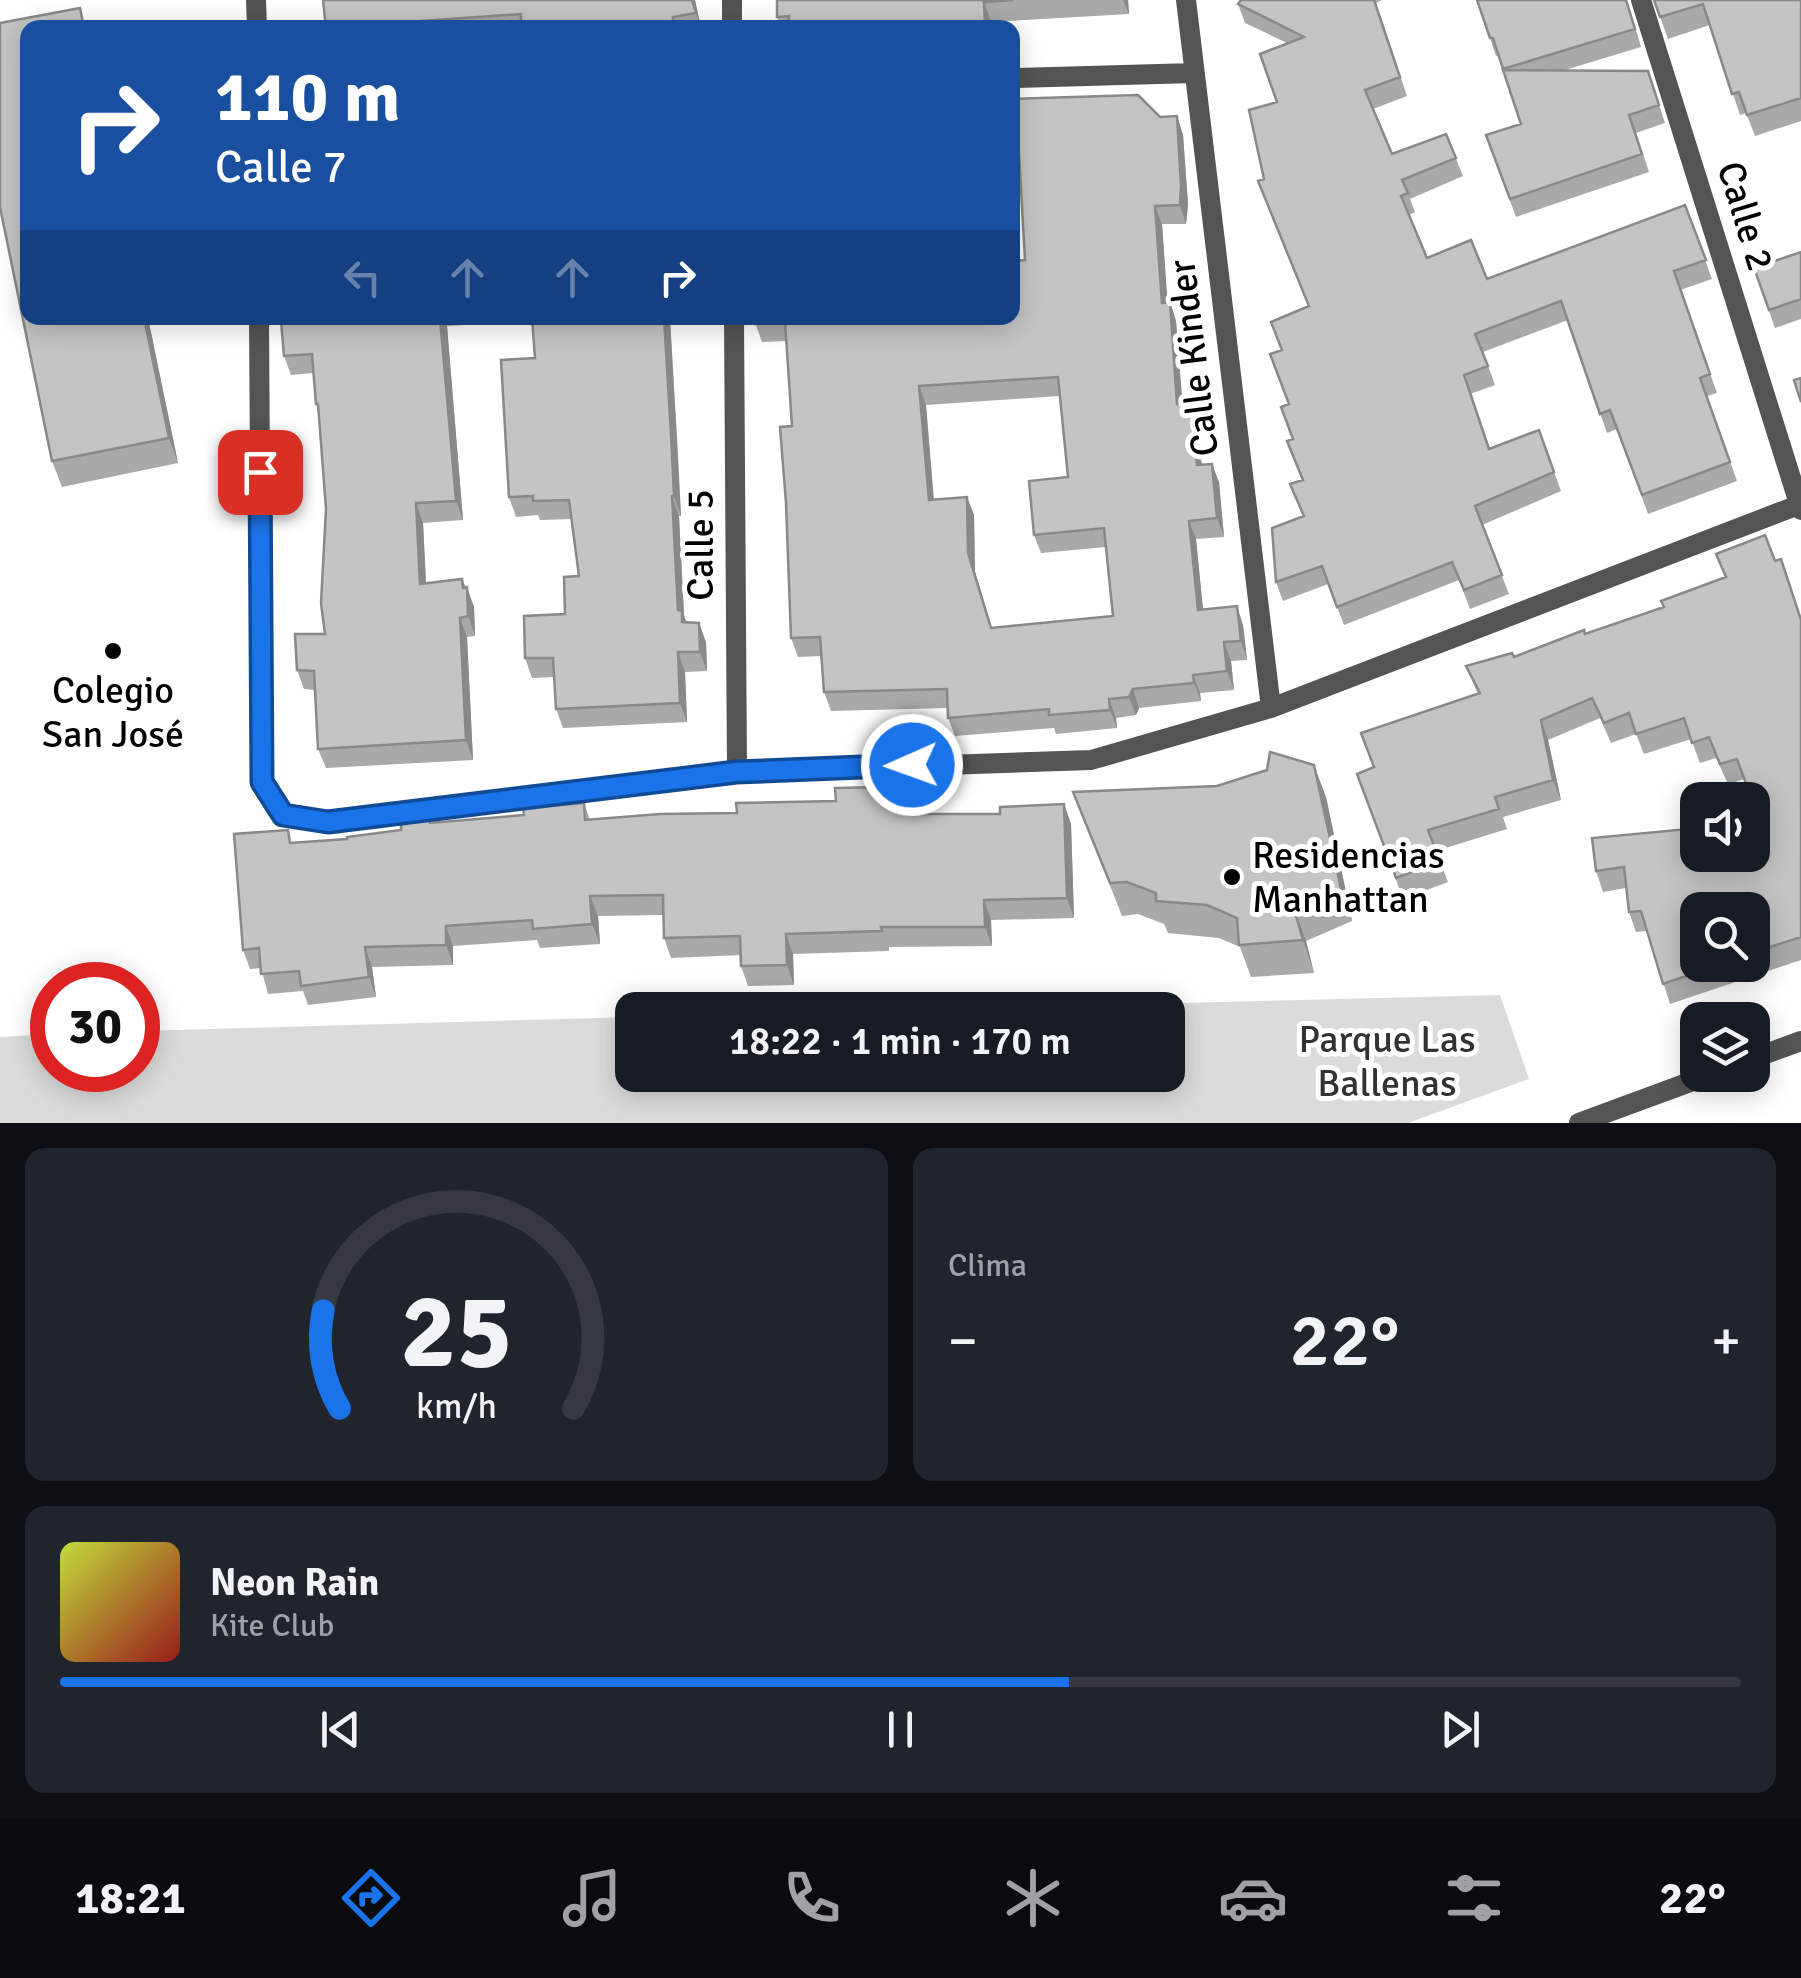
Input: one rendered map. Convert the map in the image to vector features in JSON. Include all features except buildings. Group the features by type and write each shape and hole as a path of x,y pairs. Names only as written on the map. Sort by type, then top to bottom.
{"street":[{"name":"Calle Kinder","path":"1186,0 1271,708"},
{"name":"Calle 2","path":"1642,0 1800,506"},
{"path":"1020,78 1194,73"},
{"path":"258,325 262,782 283,815 328,822 736,772 1091,760 1271,708 1800,506"},
{"name":"Calle 5","path":"734,325 736,772"},
{"path":"1770,1052 1801,1041"},
{"path":"1579,1123 1680,1086"}],"green space":[{"name":"Parque Las Ballenas","path":"1500,995 1529,1079 1408,1123 0,1123 0,1037 30,1035 30,1092 160,1092 160,1030 615,1017 615,1092 1185,1092 1185,1003"}],"place":[{"name":"Colegio San José","path":"113,651"},
{"name":"Residencias Manhattan","path":"1232,877"}],"route":[{"path":"260,472 262,782 283,815 328,822 736,772 912,765"}]}
